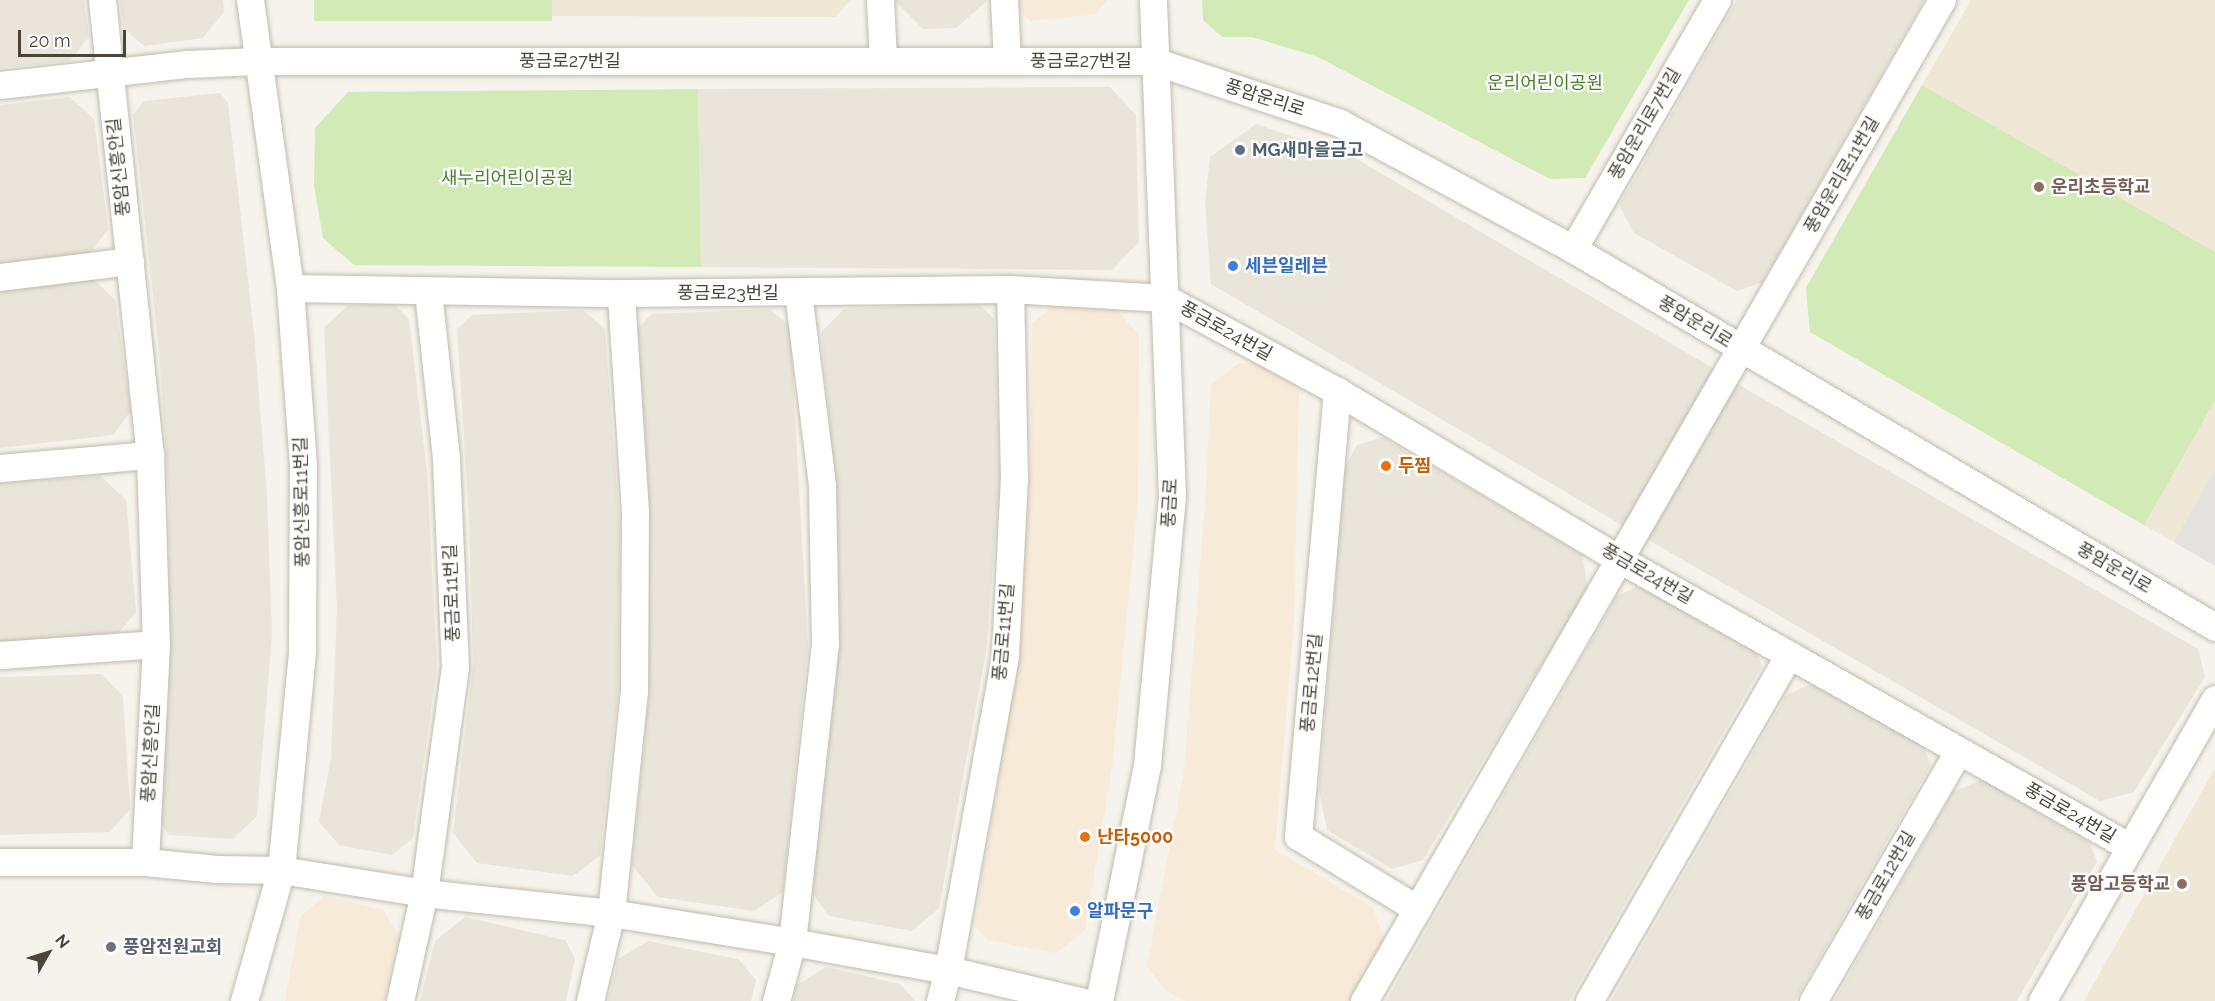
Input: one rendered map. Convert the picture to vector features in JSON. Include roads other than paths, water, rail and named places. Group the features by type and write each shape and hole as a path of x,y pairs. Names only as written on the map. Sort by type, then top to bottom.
{"street":[{"name":"풍암신흥안길","path":"102,0 150,455 156,644 145,862"},
{"name":"풍암신흥로11번길","path":"244,1001 281,870 302,650 303,465 290,288 256,61 250,0"},
{"path":"880,0 883,60"},
{"name":"풍금로27번길","path":"1004,0 1007,61"},
{"name":"풍금로","path":"1099,1001 1147,765 1171,508 1166,298 1153,0"},
{"name":"풍암운리로7번길","path":"1573,249 1717,0"},
{"name":"풍암운리로11번길","path":"1621,560 1942,0"},
{"path":"0,85 188,64 256,61"},
{"name":"풍금로27번길","path":"256,61 1154,62"},
{"name":"풍암운리로","path":"1154,62 1340,123 1573,249 2215,627"},
{"path":"0,277 130,261"},
{"name":"풍금로23번길","path":"290,288 621,293 1010,289 1166,298"},
{"name":"풍금로11번길","path":"940,1001 948,970 1005,655 1014,478 1010,289"},
{"name":"풍금로11번길","path":"400,1001 424,893 455,667 446,458 428,291"},
{"path":"776,1001 792,942 825,645 822,485 798,292"},
{"path":"590,1001 611,913 634,691 635,512 621,293"},
{"name":"풍금로24번길","path":"1166,298 1337,391 1621,560 2130,847"},
{"name":"풍금로12번길","path":"1337,391 1298,836 1417,909"},
{"path":"0,468 150,455"},
{"path":"1364,1001 1621,560"},
{"path":"0,655 156,644"},
{"path":"1589,1001 1789,655"},
{"path":"2042,1001 2215,699"},
{"name":"풍금로12번길","path":"1813,1001 1959,750"},
{"path":"0,862 145,862 217,869 281,870 424,893 611,913 792,942 948,970 1080,1001"}],"place":[{"name":"MG새마을금고","path":"1240,150"},
{"name":"운리초등학교","path":"2039,187"},
{"name":"세븐일레븐","path":"1233,266"},
{"name":"두찜","path":"1386,466"},
{"name":"난타5000","path":"1085,837"},
{"name":"풍암고등학교","path":"2182,884"},
{"name":"알파문구","path":"1075,911"},
{"name":"풍암전원교회","path":"111,947"}],"park label":[{"name":"운리어린이공원","path":"1545,83"},
{"name":"새누리어린이공원","path":"507,178"}]}
